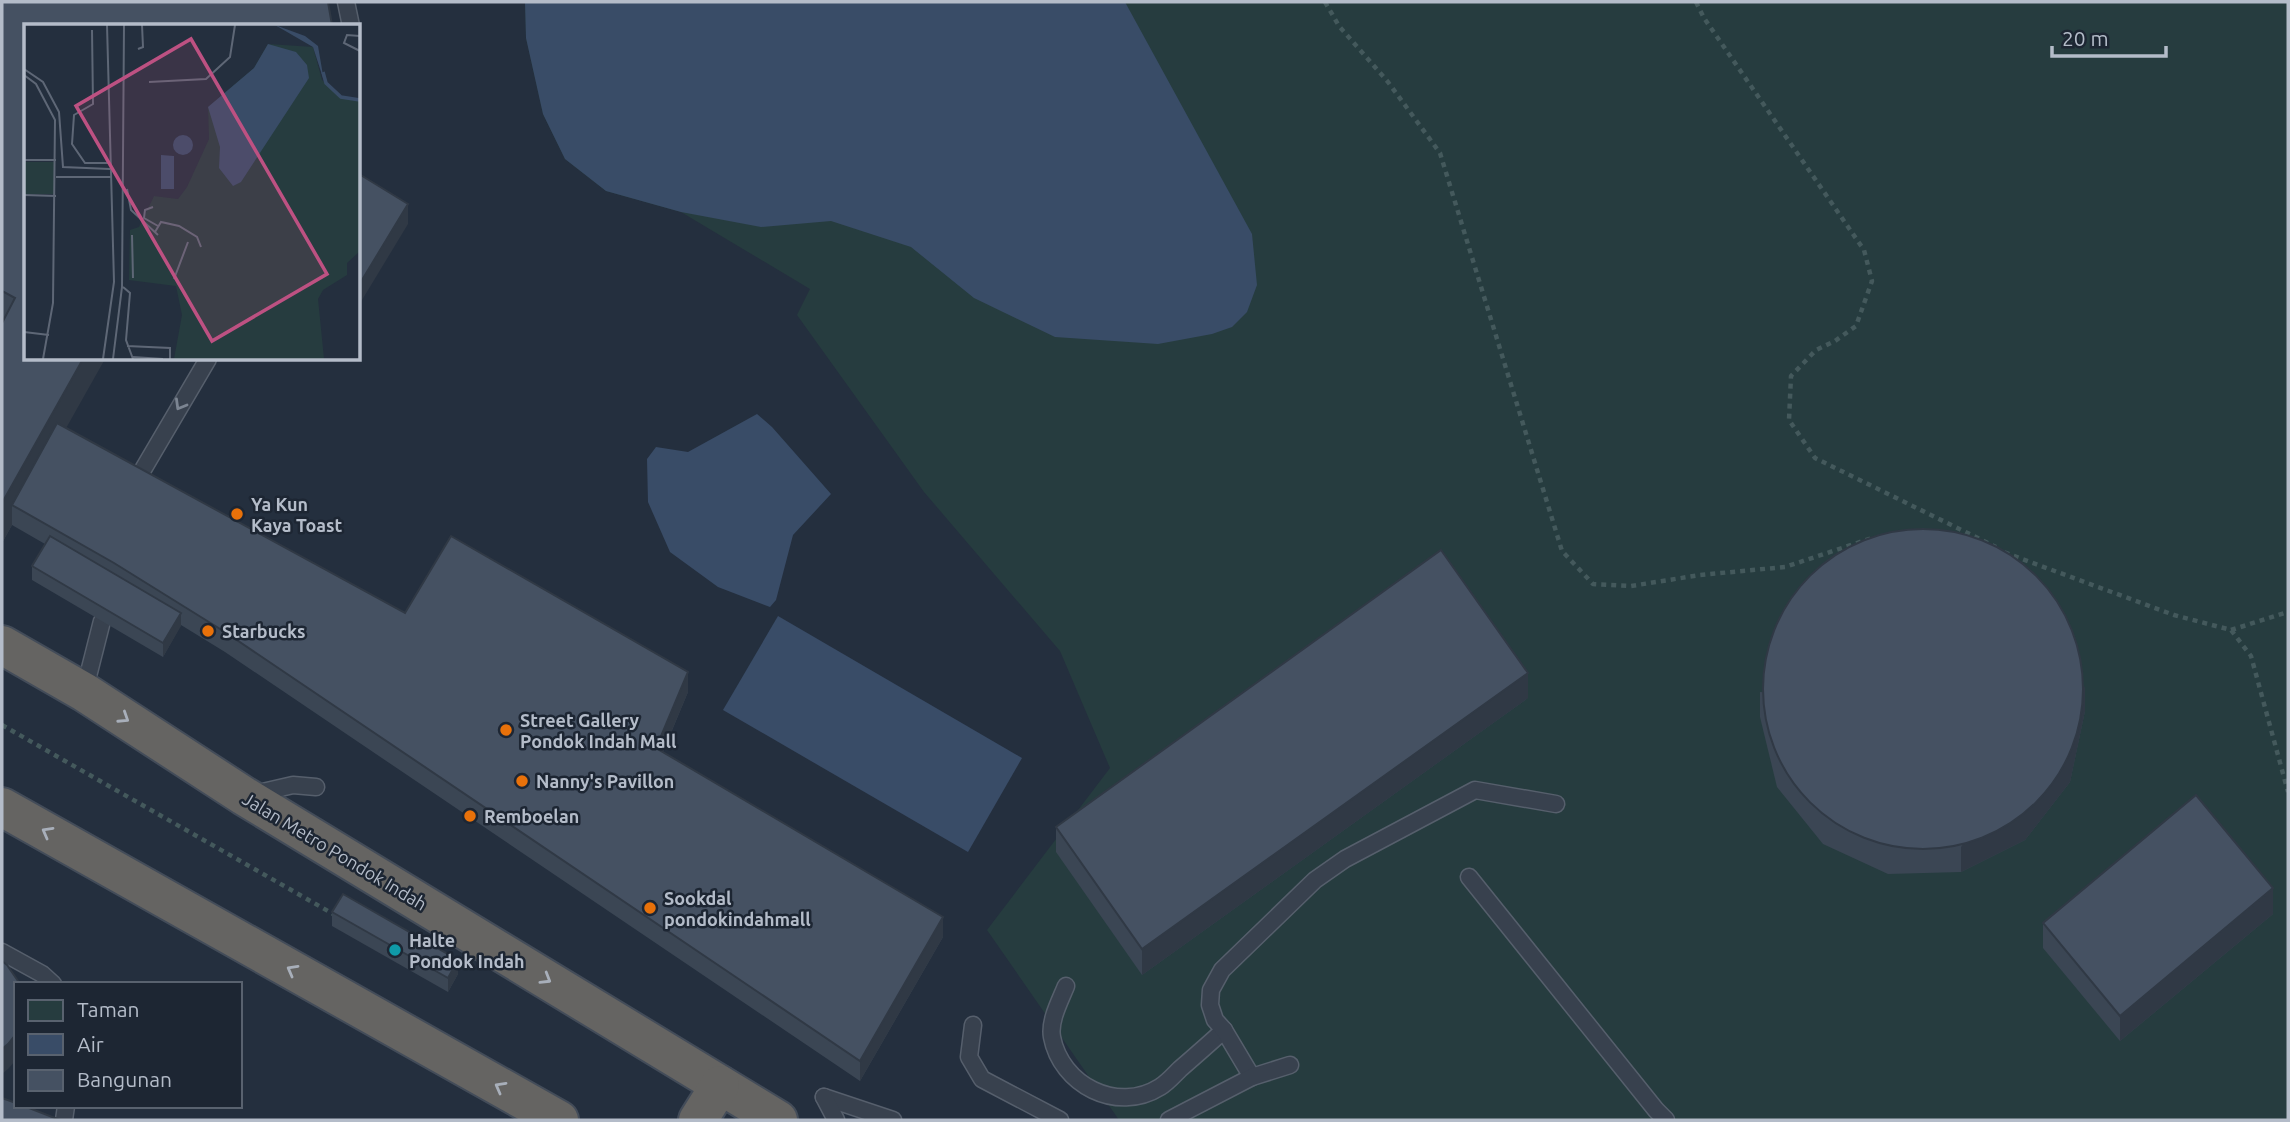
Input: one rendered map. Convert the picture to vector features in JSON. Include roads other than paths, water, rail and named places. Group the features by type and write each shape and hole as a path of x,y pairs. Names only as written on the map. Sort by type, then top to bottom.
{"highway":[{"name":"Jalan Metro Pondok Indah","path":"2,645 84,692 244,796 778,1120"},
{"path":"3,808 559,1120"},
{"path":"698,1120 720,1085"}],"lane":[{"path":"346,2 351,24"},
{"path":"135,487 207,360"},
{"path":"84,692 102,621"},
{"path":"244,796 293,785 316,787"},
{"path":"1252,1077 1224,1030 1215,1020 1210,1005 1211,990 1222,970 1315,880 1345,859 1475,790 1556,804"},
{"path":"1469,877 1666,1120"},
{"path":"2,952 51,982"},
{"path":"1066,986 1051,1035 1059,1057 1072,1077 1089,1090 1112,1097 1137,1096 1160,1088 1224,1030"},
{"path":"973,1025 969,1057 982,1079 1060,1120"},
{"path":"1169,1120 1252,1077 1290,1065"},
{"path":"836,1120 824,1097 892,1120"}],"water":[{"path":"525,2 1125,2 1252,234 1257,285 1247,312 1232,327 1212,334 1158,344 1055,337 974,298 911,247 831,221 761,227 681,212 606,191 565,159 543,114 526,38"},
{"path":"757,414 772,427 831,494 793,535 776,600 770,607 718,587 670,552 648,502 647,459 656,447 688,452"},
{"path":"778,616 1022,758 968,852 723,710"}],"place":[{"name":"Ya Kun Kaya Toast","path":"237,514"},
{"name":"Starbucks","path":"208,631"},
{"name":"Street Gallery Pondok Indah Mall","path":"506,730"},
{"name":"Nanny's Pavillon","path":"522,781"},
{"name":"Remboelan","path":"470,816"},
{"name":"Sookdal pondokindahmall","path":"650,908"},
{"name":"Halte Pondok Indah","path":"395,950"}]}
